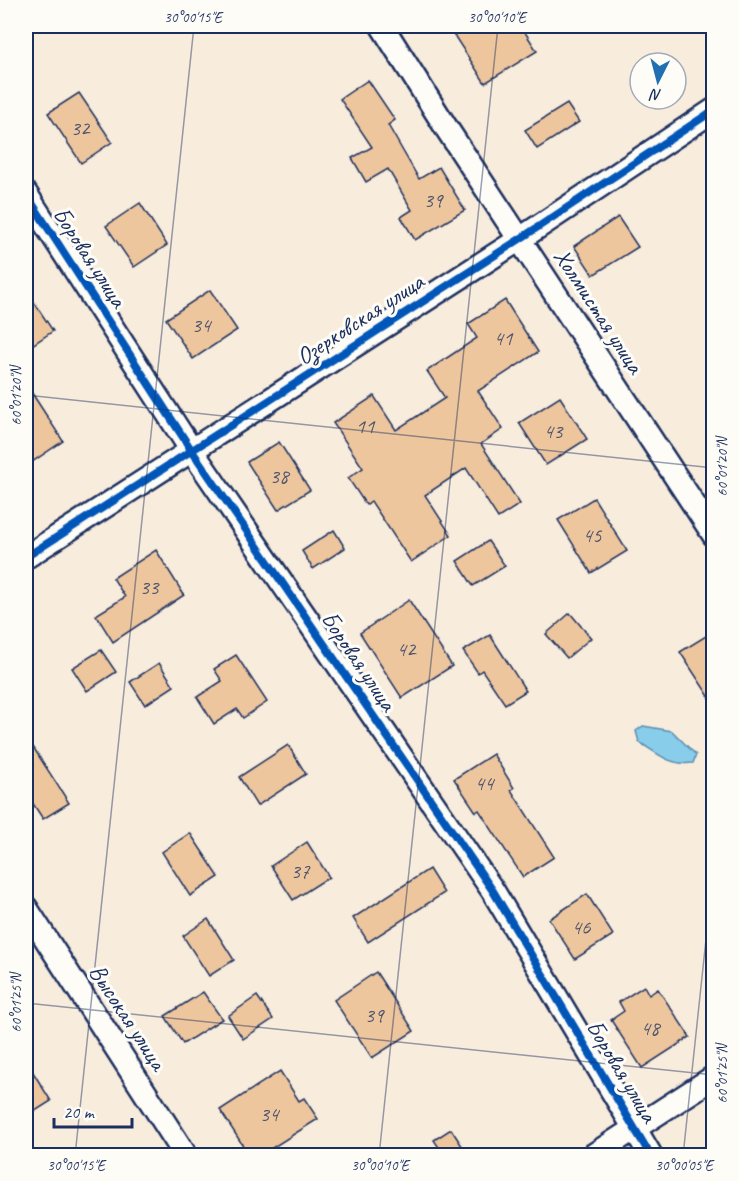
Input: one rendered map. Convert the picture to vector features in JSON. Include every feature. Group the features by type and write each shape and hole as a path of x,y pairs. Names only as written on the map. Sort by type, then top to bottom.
{"street":[{"name":"Холмистая улица","path":"382,26 714,535"},
{"name":"Озерковская улица","path":"26,556 192,451 714,110"},
{"name":"Боровая улица","path":"26,195 192,451 493,891 633,1129 651,1155"},
{"name":"Высокая улица","path":"26,908 186,1155"},
{"path":"592,1155 714,1077"}],"water":[{"path":"643,726 672,731 696,755 693,763 671,761 639,742 636,731"}],"building":[{"path":"448,26 521,26 537,51 485,83"},
{"path":"368,80 395,120 388,125 419,179 439,167 465,210 415,240 401,217 412,210 388,169 366,182 352,158 372,147 340,99"},
{"path":"79,93 112,142 81,163 48,113"},
{"path":"567,104 579,122 537,149 525,130"},
{"path":"140,203 167,245 134,267 106,226"},
{"path":"618,217 638,247 593,275 574,246"},
{"path":"26,290 53,331 26,349"},
{"path":"210,290 237,330 193,359 166,319"},
{"path":"505,300 538,352 478,391 503,429 481,444 520,504 498,518 466,468 425,495 451,535 411,562 371,501 366,505 348,478 363,468 333,423 374,396 396,430 445,398 427,371 477,338 468,324"},
{"path":"26,384 63,441 26,466"},
{"path":"560,397 587,439 546,465 519,423"},
{"path":"279,442 310,490 278,510 247,462"},
{"path":"594,498 627,551 591,573 558,520"},
{"path":"334,530 345,548 313,569 302,551"},
{"path":"488,541 505,566 473,586 457,561"},
{"path":"156,550 184,595 113,642 96,615 125,597 113,578"},
{"path":"409,600 452,666 402,698 360,633"},
{"path":"570,613 591,638 567,658 546,634"},
{"path":"714,631 714,704 680,652"},
{"path":"490,635 526,691 505,704 482,670 478,673 463,651"},
{"path":"101,650 116,672 87,691 72,668"},
{"path":"236,655 267,702 243,718 237,709 214,724 197,697 222,681 214,669"},
{"path":"159,663 174,686 145,705 130,682"},
{"path":"26,736 69,803 43,819 26,793"},
{"path":"288,745 306,774 257,806 239,777"},
{"path":"493,754 514,788 511,790 554,857 523,877 479,810 476,812 454,779"},
{"path":"190,833 219,877 190,896 162,852"},
{"path":"307,842 329,877 293,900 271,866"},
{"path":"429,869 444,893 368,942 353,918"},
{"path":"587,894 613,935 575,959 549,919"},
{"path":"208,919 234,960 209,976 183,936"},
{"path":"376,972 414,1031 372,1058 334,1000"},
{"path":"644,986 649,995 658,989 690,1037 642,1068 611,1020 624,1011 619,1002"},
{"path":"203,992 222,1019 183,1044 165,1016"},
{"path":"257,996 273,1019 243,1039 228,1016"},
{"path":"26,1061 51,1101 26,1117"},
{"path":"280,1071 299,1101 304,1098 318,1119 261,1155 249,1155 220,1110"},
{"path":"451,1129 468,1155 444,1155 434,1140"}],"cycle path":[{"path":"26,557 520,239 714,110"},
{"path":"26,194 192,451 493,891 651,1156"}]}
